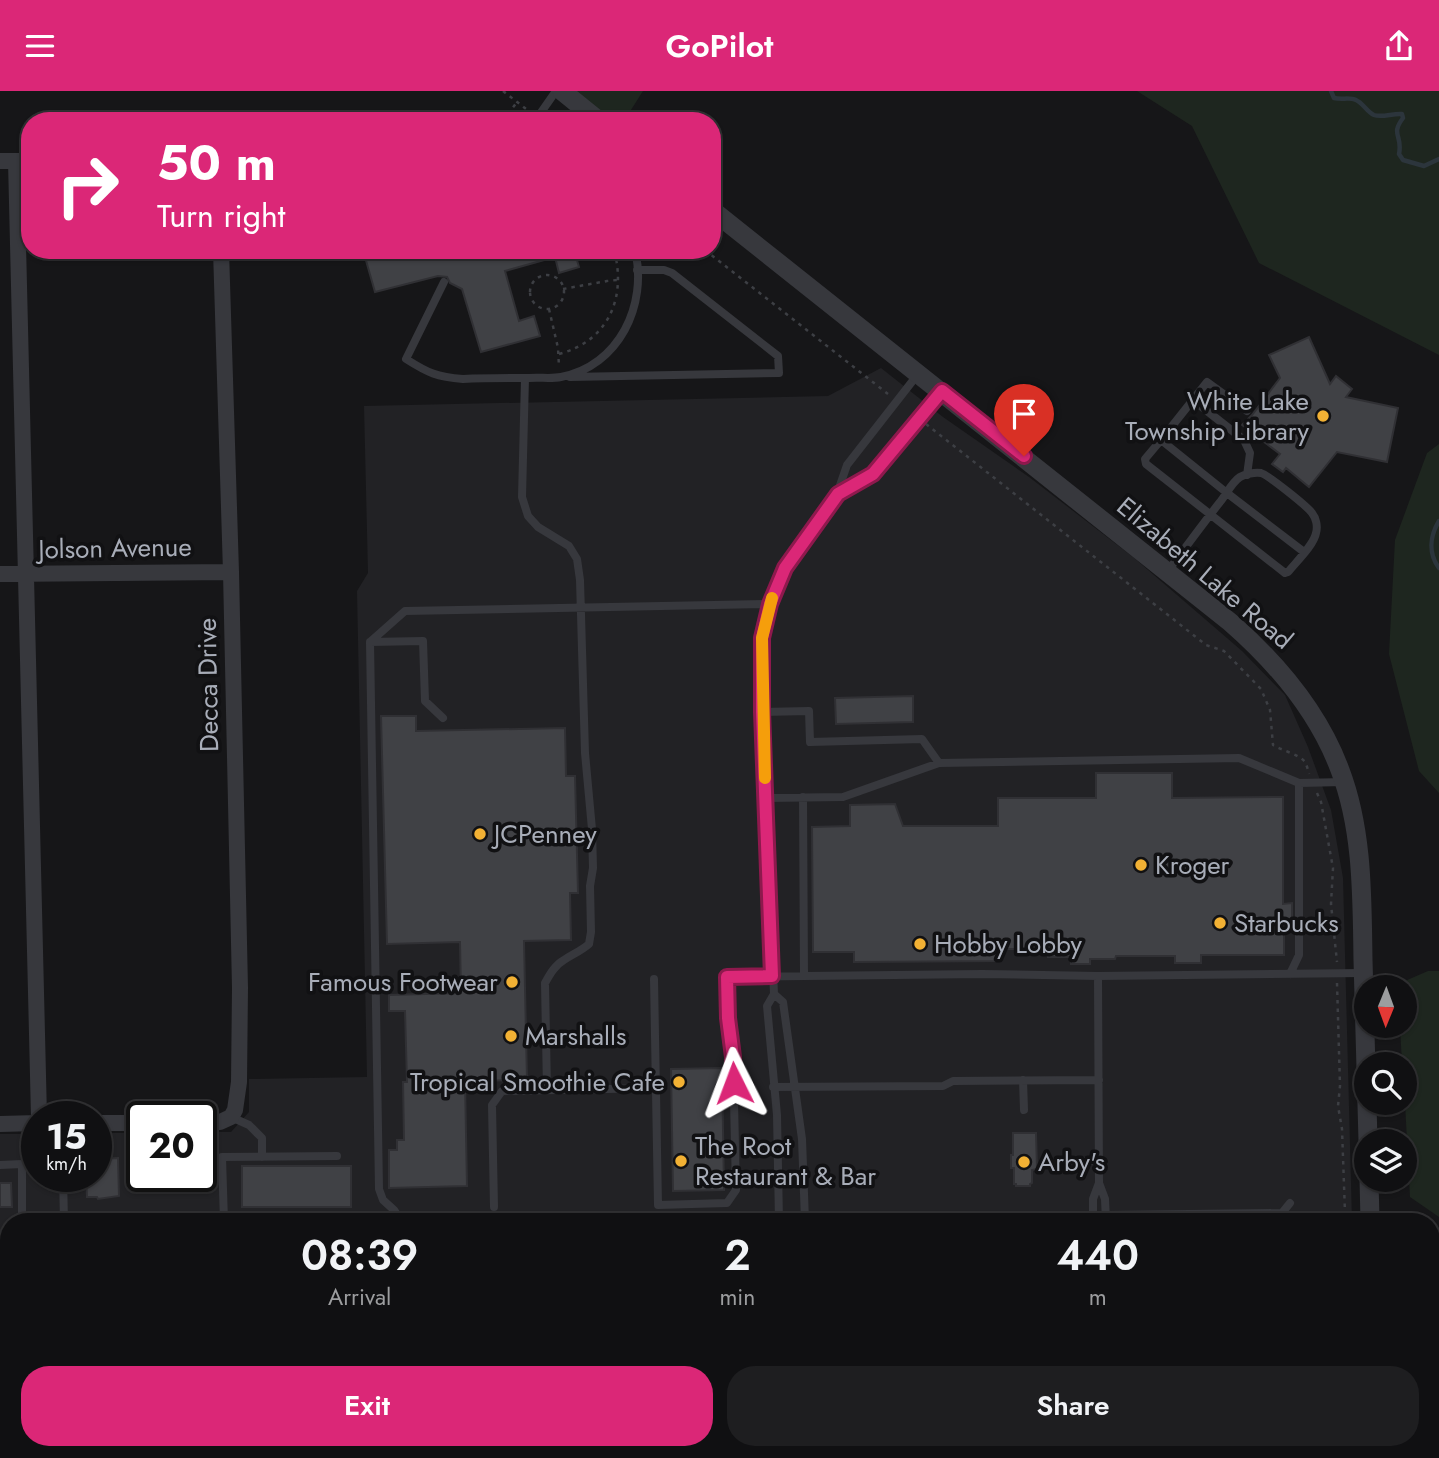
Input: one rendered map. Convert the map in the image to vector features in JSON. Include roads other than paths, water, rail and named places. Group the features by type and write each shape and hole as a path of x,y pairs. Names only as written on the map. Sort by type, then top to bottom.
{"street":[{"path":"562,91 588,112"},
{"path":"15,161 39,1101"},
{"name":"Elizabeth Lake Road","path":"721,217 1242,632 1271,660 1315,718 1344,782 1359,855 1368,1129"},
{"name":"Decca Drive","path":"221,259 240,1001 239,1081 235,1110 230,1117"},
{"name":"Jolson Avenue","path":"0,574 231,572"},
{"path":"217,1122 226,1121 230,1117"},
{"path":"0,1124 21,1123"},
{"path":"1369,1192 1370,1213"}],"lane":[{"path":"541,112 556,91"},
{"path":"560,377 584,369 597,361 620,339 633,313 637,292 636,259"},
{"path":"444,282 406,359 426,372 448,377 525,378 779,373 778,356 672,273 637,270"},
{"path":"779,1213 776,1115 767,1006 774,994 762,712 762,638 770,604 785,568 838,494 847,465 919,373"},
{"path":"525,378 523,497 528,516 538,527 569,546 576,559 582,607 586,753 592,829 592,933 589,944 579,953 563,960 553,969 545,983 547,1090"},
{"path":"1168,571 1211,514 1236,481 1247,475 1265,475 1310,510 1316,521 1316,534 1285,573 1211,514 1146,464 1145,459 1207,382 1247,411"},
{"path":"838,494 873,474 942,391"},
{"path":"1193,400 1244,440 1250,453 1247,475"},
{"path":"1161,440 1304,552"},
{"path":"396,1213 383,1200 379,1189 370,642 405,611 770,604"},
{"path":"370,642 423,641 425,701 443,718"},
{"path":"762,712 809,711 810,742 922,739 939,763"},
{"path":"766,798 843,797 939,763 1239,758 1299,783 1344,782"},
{"path":"1290,974 1299,955 1299,783"},
{"path":"803,797 804,975"},
{"path":"654,979 658,1205 726,1203 736,1190 733,1057 727,977 1363,973"},
{"path":"1098,976 1099,1183 1105,1199 1106,1213"},
{"path":"774,994 783,1002 802,1139 805,1213"},
{"path":"1023,1080 1024,1110"},
{"path":"774,1087 943,1086 953,1081 1099,1080"},
{"path":"494,1207 492,1105 502,1091 656,1088"},
{"path":"230,1117 249,1125 262,1138 262,1157"},
{"path":"224,1213 222,1157 337,1156"},
{"path":"1063,1161 1099,1161"},
{"path":"0,1165 22,1164 22,1213"},
{"path":"1093,1213 1093,1199 1099,1183"},
{"path":"63,1192 64,1213"},
{"path":"1282,1213 1290,1203"}],"waterway":[{"path":"1331,91 1334,98 1356,100 1374,115 1402,114 1397,132 1399,154 1403,160 1424,166 1439,159"},
{"path":"1439,521 1432,545 1433,556 1439,568"}],"place":[{"name":"White Lake Township Library","path":"1323,416"},
{"name":"JCPenney","path":"480,834"},
{"name":"Kroger","path":"1141,865"},
{"name":"Starbucks","path":"1220,923"},
{"name":"Hobby Lobby","path":"920,944"},
{"name":"Famous Footwear","path":"512,982"},
{"name":"Marshalls","path":"511,1036"},
{"name":"Tropical Smoothie Cafe","path":"679,1082"},
{"name":"The Root Restaurant & Bar","path":"681,1161"},
{"name":"Arby's","path":"1024,1162"}]}
